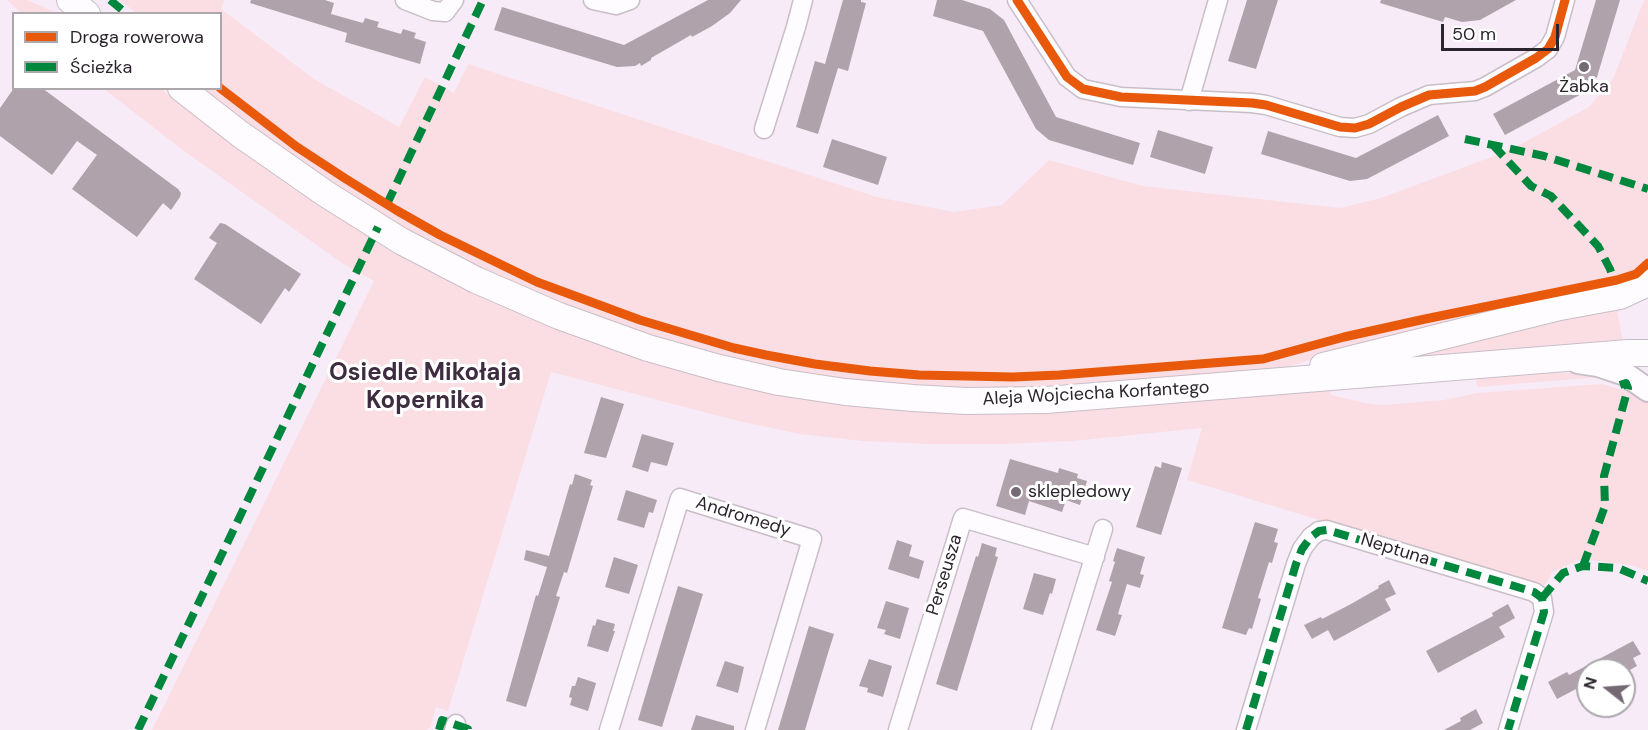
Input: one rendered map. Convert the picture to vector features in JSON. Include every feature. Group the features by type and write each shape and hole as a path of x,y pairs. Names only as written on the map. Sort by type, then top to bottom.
{"main road":[{"path":"70,0 85,12"},
{"name":"Aleja Wojciecha Korfantego","path":"184,90 240,134 378,227 440,262 513,297 648,348 719,368 809,387 966,401 1046,400 1648,353"},
{"name":"Aleja Wojciecha Korfantego","path":"1259,382 1560,308 1620,296 1648,283"}],"street":[{"path":"405,0 433,11 445,12 454,0"},
{"path":"592,0 616,5 630,0"},
{"path":"764,129 803,0"},
{"path":"1017,0 1066,77 1083,89 1121,98 1266,105 1340,127 1355,128 1369,124 1429,95 1475,91 1536,58 1548,50 1555,37 1565,0"},
{"path":"1189,100 1218,0"},
{"path":"1563,359 1598,365 1616,371 1648,390"},
{"name":"Andromedy","path":"609,730 680,498 812,539 755,730"},
{"name":"Perseusza","path":"898,730 963,518 1095,557"},
{"path":"1041,730 1103,529"},
{"name":"Neptuna","path":"1246,730 1302,549 1311,537 1319,531 1327,530 1534,592 1542,598 1544,612 1508,730"}],"shaded area":[{"path":"7,0 27,0 55,12 20,12"},
{"path":"120,0 224,0 221,9 314,79 399,127 425,77 454,93 468,64 877,197 954,212 1002,205 1049,160 1143,186 1341,208 1381,198 1510,150 1589,107 1613,79 1644,0 1648,0 1648,257 1628,273 1359,330 1263,355 1014,374 920,372 816,361 735,345 640,317 588,299 487,256 441,232 347,176 299,144 222,86 222,12 135,12"},
{"path":"105,90 162,90 292,188 393,251 481,296 549,326 685,372 755,390 828,403 986,414 1112,408 1330,390 1331,395 1382,405 1444,400 1478,393 1602,384 1623,390 1626,383 1648,399 1648,571 1630,565 1582,559 1552,572 1547,582 1541,587 1187,480 1202,428 1073,441 1004,444 862,441 800,434 738,421 551,372 448,711 436,707 430,728 427,730 152,730 374,281 342,263 184,151"},
{"path":"203,90 215,90 291,147 387,210 493,266 625,319 693,340 783,362 837,370 915,378 1015,381 1251,364 1277,360 1358,337 1612,285 1361,344 1284,368 1015,389 915,385 836,378 734,359 654,337 558,302 490,273 384,216 332,184"},
{"path":"1617,309 1623,342 1331,368"},
{"path":"1578,372 1602,377 1477,387 1476,379"}],"building":[{"path":"251,0 325,0 334,3 331,14 363,23 365,18 379,22 377,27 401,34 403,29 416,33 414,38 426,42 420,64 345,42 347,33 250,3"},
{"path":"708,0 741,0 730,13 712,26 692,37 691,35 641,66 640,63 635,66 617,67 494,30 502,7 624,45"},
{"path":"843,0 861,0 866,3 848,71 838,68 818,134 796,127 815,61 825,64"},
{"path":"937,0 962,0 990,9 1004,20 1056,117 1140,143 1133,165 1049,140 1036,129 983,31 933,16"},
{"path":"1247,0 1278,0 1256,69 1228,61"},
{"path":"1381,0 1516,0 1480,20 1462,22 1445,17 1443,22 1380,3"},
{"path":"1596,0 1620,0 1597,77 1587,91 1505,135 1493,114 1575,70"},
{"path":"13,90 45,90 178,189 181,193 180,197 171,210 163,203 137,237 72,189 97,155 77,141 52,175 0,136 0,108"},
{"path":"1438,115 1449,136 1367,179 1350,181 1261,154 1268,131 1356,158"},
{"path":"1158,130 1213,147 1205,174 1150,157"},
{"path":"832,139 887,157 878,185 823,167"},
{"path":"220,223 225,224 301,274 289,292 285,288 261,324 194,279 217,243 209,238"},
{"path":"601,397 624,404 606,458 584,453"},
{"path":"642,434 674,443 667,466 651,462 648,472 632,467"},
{"path":"1010,459 1058,473 1059,468 1078,474 1077,478 1087,481 1080,505 1066,500 1062,512 1029,501 1025,515 996,506"},
{"path":"1162,462 1182,468 1161,535 1136,527 1155,466 1161,468"},
{"path":"575,474 592,480 590,485 593,486 567,573 564,572 556,596 560,597 526,707 506,701 536,595 538,596 547,567 524,560 526,550 549,556"},
{"path":"626,490 657,500 653,513 649,512 644,528 617,520"},
{"path":"1255,522 1278,529 1274,542 1278,543 1272,563 1269,562 1258,598 1261,599 1252,629 1249,628 1246,635 1222,628"},
{"path":"897,540 912,545 909,556 924,561 919,579 888,569"},
{"path":"982,543 997,548 995,556 998,557 957,691 936,684"},
{"path":"1117,548 1145,557 1140,574 1144,575 1140,588 1127,584 1118,614 1122,615 1115,636 1096,630 1112,582 1109,581"},
{"path":"614,557 638,565 629,594 605,587"},
{"path":"1034,573 1056,579 1043,615 1023,609"},
{"path":"1389,580 1396,594 1385,599 1391,610 1334,641 1328,630 1312,639 1304,625 1321,617 1322,619 1351,604"},
{"path":"678,586 703,594 662,727 638,720"},
{"path":"886,601 909,608 900,639 884,634 886,630 877,628"},
{"path":"1508,604 1515,618 1499,627 1505,637 1438,673 1426,651 1493,616 1492,613"},
{"path":"597,619 615,624 608,652 587,646"},
{"path":"809,626 834,634 805,730 778,730"},
{"path":"1633,641 1641,654 1633,658 1601,658"},
{"path":"869,659 892,666 883,697 867,692 868,688 859,686"},
{"path":"725,661 744,667 738,693 716,686"},
{"path":"1576,671 1576,689 1557,699 1548,682 1567,672 1569,675"},
{"path":"578,677 596,683 588,711 570,705 572,698 569,697 572,686 575,686"},
{"path":"1476,709 1483,723 1470,730 1444,730 1461,721 1460,718"},
{"path":"696,715 734,726 734,730 691,730"}],"marked path":[{"path":"110,0 125,12"},
{"path":"387,204 483,0"},
{"path":"1465,139 1544,156 1648,189"},
{"path":"1493,145 1531,186 1551,196 1598,246 1614,281"},
{"path":"138,730 378,227"},
{"path":"1583,566 1605,506 1604,476 1628,388 1626,383 1620,385"},
{"path":"1246,730 1302,549 1311,537 1319,531 1327,530 1534,592 1542,598 1544,612 1508,730"},
{"path":"1542,598 1563,573 1583,566 1618,568 1648,581"},
{"path":"439,730 442,720 468,730"}],"cycle path":[{"path":"1017,0 1067,77 1083,89 1121,97 1266,105 1340,127 1355,128 1369,124 1429,95 1475,91 1536,58 1548,49 1555,37 1565,0"},
{"path":"222,90 297,147 396,210 440,235 537,282 640,320 734,348 815,364 870,371 919,375 1013,377 1263,359 1344,337 1617,280 1636,274 1648,263"}],"place":[{"name":"Żabka","path":"1584,67"},
{"name":"sklepledowy","path":"1016,492"}],"district":[{"name":"Osiedle Mikołaja Kopernika","path":"425,388"}]}
